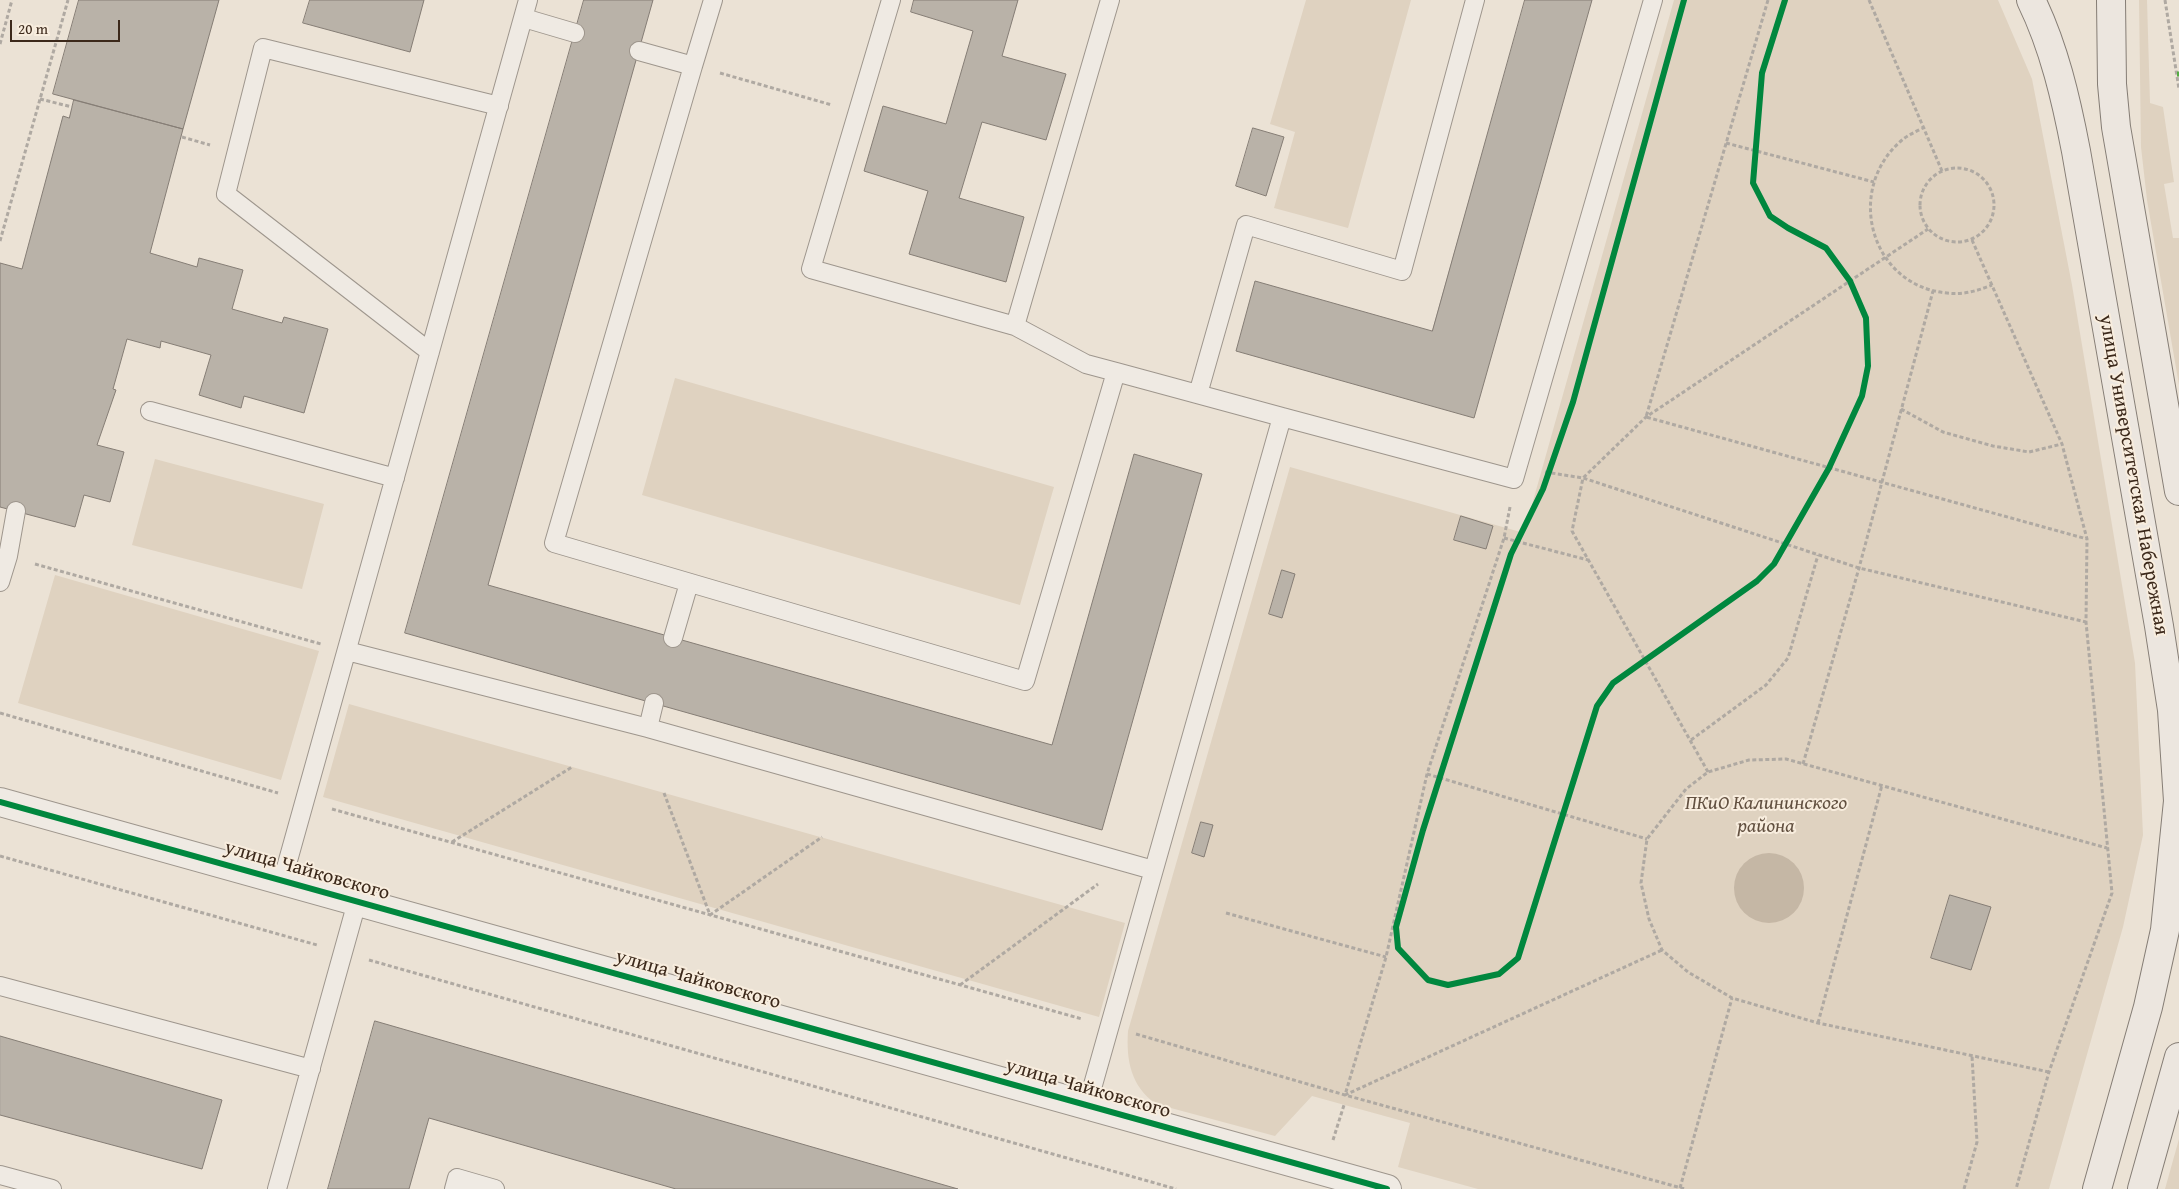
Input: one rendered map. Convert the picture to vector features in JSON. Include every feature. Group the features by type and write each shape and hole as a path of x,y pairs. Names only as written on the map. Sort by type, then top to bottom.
{"main road":[{"name":"улица Университетская Набережная","path":"2032,0 2043,25 2066,103 2076,151 2159,626 2172,710 2178,801 2163,940 2148,1007 2097,1189"},
{"path":"2111,0 2112,84 2116,127 2179,491"},
{"path":"2142,1189 2179,1057"}],"street":[{"name":"улица Чайковского","path":"0,802 1387,1189"}],"lane":[{"path":"282,882 528,0"},
{"path":"713,0 554,543 1025,681 1116,372"},
{"path":"891,0 811,269 1014,326 1086,364 1282,417 1516,471 1653,0"},
{"path":"1014,326 1110,0"},
{"path":"1198,394 1246,225 1402,271 1475,0"},
{"path":"524,18 575,33"},
{"path":"430,352 226,194 263,48 499,106"},
{"path":"639,51 693,66"},
{"path":"150,411 395,478"},
{"path":"1087,1106 1282,417"},
{"path":"0,582 8,556 16,511"},
{"path":"673,638 689,583"},
{"path":"347,651 648,728 1153,870"},
{"path":"648,728 654,703"},
{"path":"277,1189 357,902"},
{"path":"0,986 311,1068"},
{"path":"0,1175 52,1189"},
{"path":"454,1189 457,1178 495,1189"}],"path":[{"path":"0,44 12,0"},
{"path":"0,241 68,0"},
{"path":"1646,417 1768,0"},
{"path":"1868,0 1925,127 1942,171"},
{"path":"2165,0 2179,89"},
{"path":"693,66 858,113"},
{"path":"40,99 72,108"},
{"path":"1925,127 1902,140 1896,146 1885,159 1874,182 1870,201 1871,221 1876,240 1886,258 1899,272 1915,283 1933,291 1963,293 1992,285"},
{"path":"1756,159 1757,141"},
{"path":"1726,143 1874,182"},
{"path":"1956,168 1971,170 1983,178 1991,190 1995,205 1992,219 1984,231 1972,240 1956,243 1940,239 1928,229 1921,216 1920,203 1923,190 1931,178 1942,171 1956,168"},
{"path":"1708,772 1572,531 1583,478 1646,417 1928,229"},
{"path":"1972,240 2062,444 2087,539 2086,622 2112,893 2050,1072 2016,1189"},
{"path":"1845,275 1853,289"},
{"path":"1803,764 1859,568 1933,291"},
{"path":"1901,409 1943,432 1993,446 2029,452 2062,444"},
{"path":"1646,417 2087,539"},
{"path":"1824,476 1833,459"},
{"path":"1546,481 1552,464"},
{"path":"1345,1095 1386,957 1426,774 1504,538 1516,471 1583,478 1784,547 1859,568 2086,622"},
{"path":"1515,544 1521,532"},
{"path":"1784,547 1790,536"},
{"path":"1504,538 1515,544 1588,560"},
{"path":"1690,740 1766,685 1788,658 1818,555"},
{"path":"8,556 347,651"},
{"path":"1637,666 1653,655"},
{"path":"0,714 1345,1095 1685,1189"},
{"path":"2050,1072 1818,1023 1732,998 1688,972 1662,950 1649,919 1641,884 1647,839 1686,789 1708,772 1749,760 1786,759 2107,848"},
{"path":"451,842 572,767"},
{"path":"1436,786 1442,768"},
{"path":"1426,774 1647,839"},
{"path":"1818,1023 1882,785"},
{"path":"664,793 710,915"},
{"path":"1561,823 1567,805"},
{"path":"710,915 822,838"},
{"path":"1397,941 1396,927 1420,838"},
{"path":"0,856 1176,1189"},
{"path":"959,985 1126,862"},
{"path":"1226,913 1386,957"},
{"path":"1345,1095 1662,950"},
{"path":"1680,1188 1732,998"},
{"path":"1964,1189 1977,1142 1972,1056"}],"green space":[{"path":"1306,0 1411,0 1348,228 1274,208 1295,132 1270,124"},
{"name":"ПКиО Калининского района","path":"1674,0 1998,0 2032,79 2072,285 2135,663 2143,835 2123,927 2049,1189 1478,1189 1398,1167 1410,1123 1312,1096 1275,1136 1156,1104 1141,1089 1129,1063 1128,1031 1290,467 1524,533"},
{"path":"2139,0 2147,0 2150,103 2163,107 2174,182 2164,184 2173,238 2179,238 2179,385 2147,200 2141,147"},
{"path":"675,378 1054,487 1020,605 642,495"},
{"path":"155,459 324,504 302,589 132,545"},
{"path":"55,575 319,651 281,780 18,703"},
{"path":"349,704 1125,923 1099,1017 323,797"},
{"path":"2179,1139 2179,1189 2165,1189"}],"shaded area":[{"path":"1769,853 1782,856 1794,863 1801,875 1804,888 1801,901 1794,913 1782,920 1769,923 1756,920 1744,913 1737,901 1734,888 1737,875 1744,863 1756,856"}],"building":[{"path":"79,0 219,0 183,129 53,94"},
{"path":"310,0 424,0 410,52 303,23"},
{"path":"584,0 653,0 488,585 1052,745 1134,454 1202,474 1102,830 405,633"},
{"path":"914,0 1018,0 1002,56 1066,74 1046,140 982,122 959,198 1024,217 1006,282 909,254 928,191 864,171 883,106 946,124 973,31 911,12"},
{"path":"1525,0 1592,0 1474,418 1236,351 1255,281 1432,331"},
{"path":"74,100 183,129 150,253 197,267 199,258 243,270 232,309 282,323 284,317 328,329 304,413 244,396 241,408 199,395 211,355 161,341 160,348 127,339 113,389 116,390 97,445 124,452 110,502 84,495 75,527 0,507 0,263 22,269 63,116 69,118"},
{"path":"1253,128 1284,137 1266,196 1236,186"},
{"path":"1461,516 1493,526 1486,549 1454,540"},
{"path":"1282,570 1295,574 1282,618 1269,614"},
{"path":"1201,822 1213,825 1204,857 1192,853"},
{"path":"1950,895 1991,907 1971,970 1931,958"},
{"path":"375,1021 958,1189 676,1189 429,1118 409,1189 328,1189"},
{"path":"0,1036 222,1100 202,1169 0,1115"}],"cycle path":[{"path":"1684,0 1573,402 1543,489 1511,554 1423,830 1396,927 1398,948 1428,980 1448,985 1499,974 1518,958 1597,706 1613,683 1757,581 1774,564 1829,468 1862,396 1868,366 1866,318 1850,281 1826,248 1770,216 1753,183 1762,73 1785,0"},
{"path":"0,802 1387,1189"}]}
